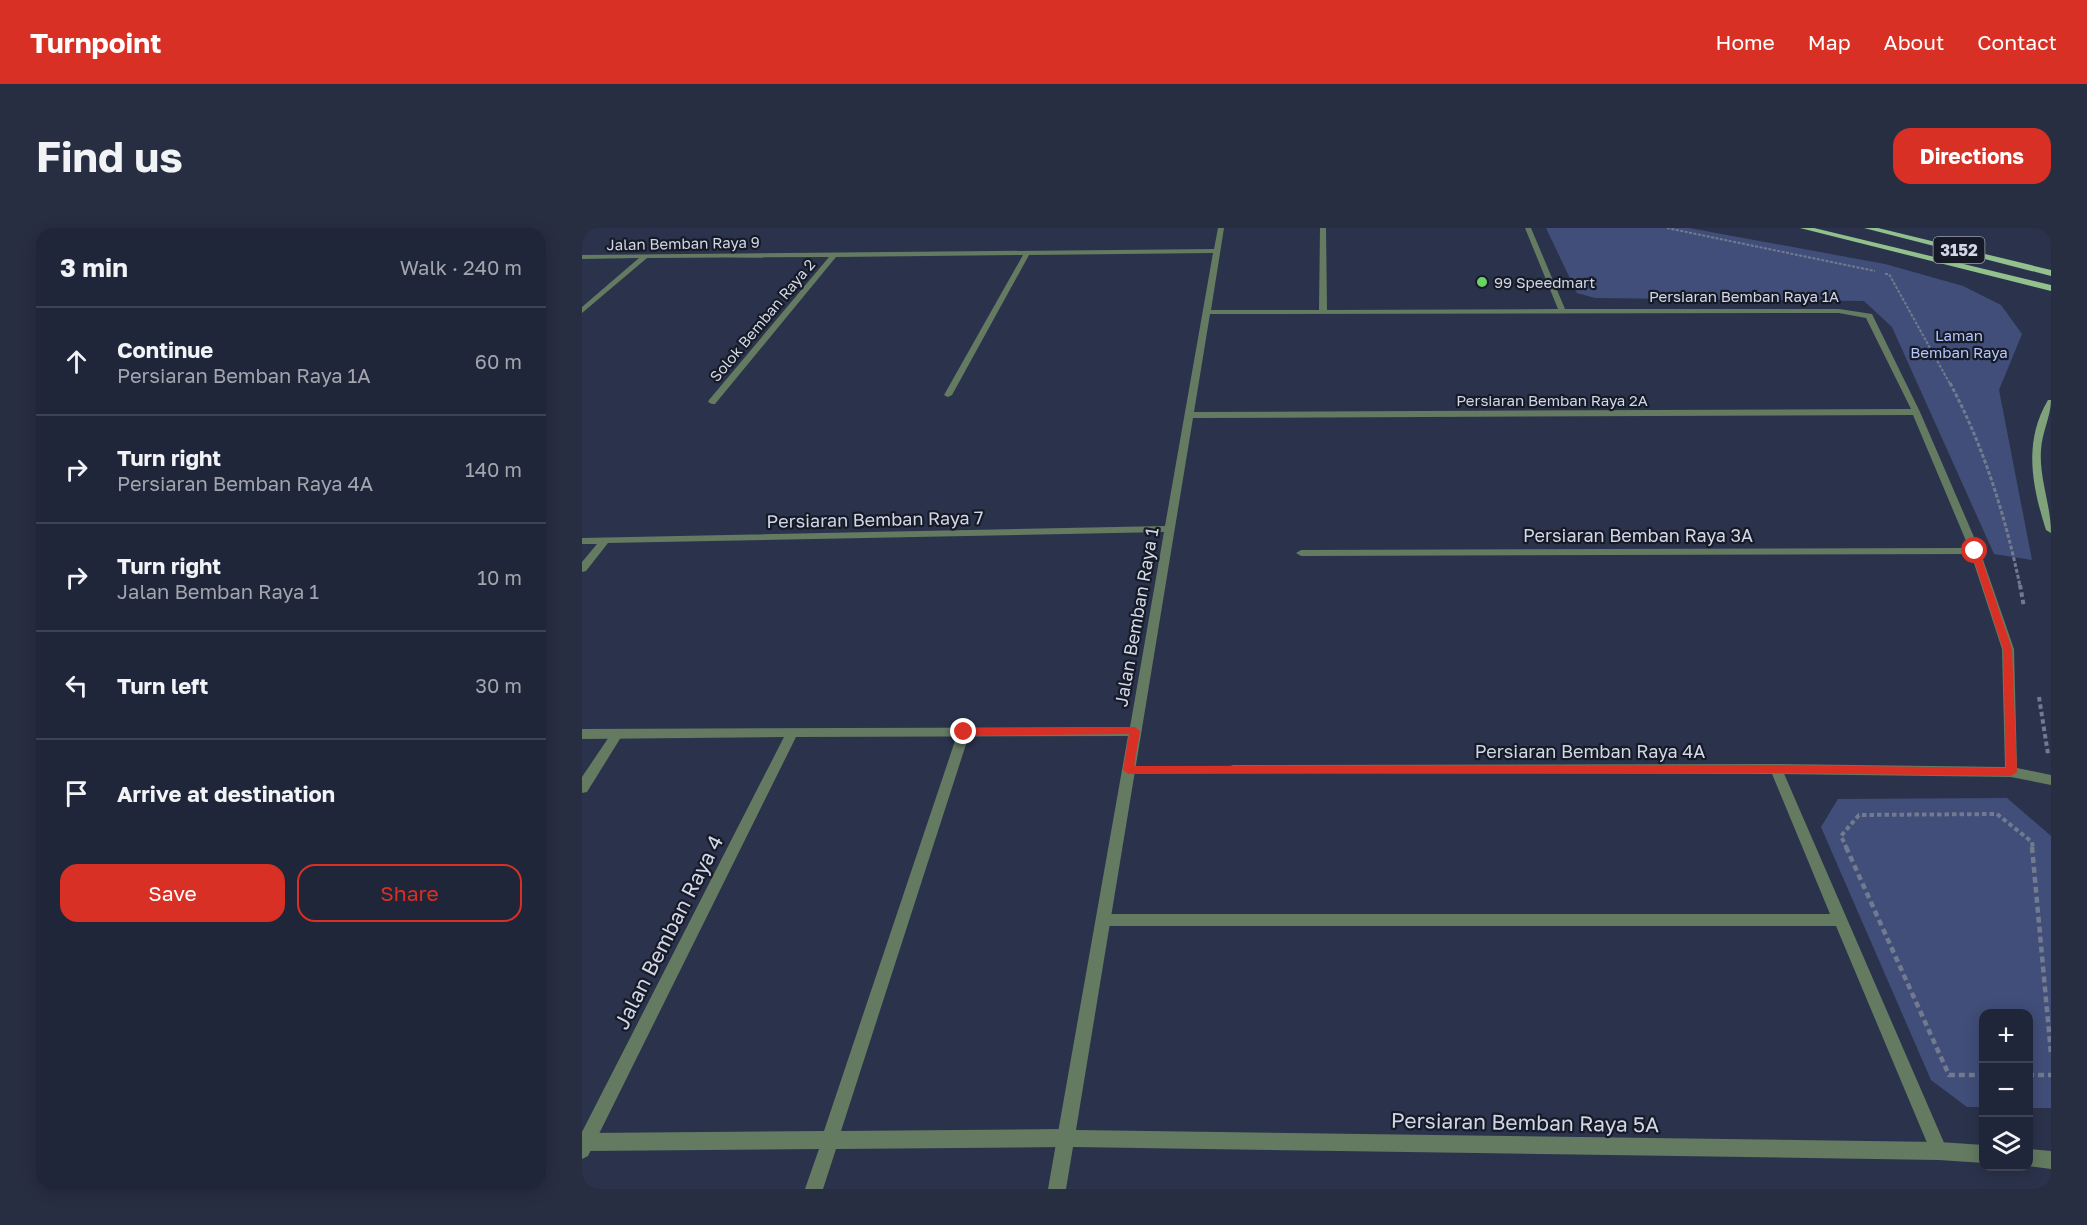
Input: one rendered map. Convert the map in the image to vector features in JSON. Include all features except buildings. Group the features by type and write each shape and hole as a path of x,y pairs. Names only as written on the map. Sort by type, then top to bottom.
{"main road":[{"name":"3152","path":"1804,228 2051,288"},
{"name":"3152","path":"1868,228 2051,273"},
{"path":"1886,228 2051,265"},
{"path":"1936,259 2051,298"}],"street":[{"name":"Jalan Bemban Raya 1","path":"1057,1189 1221,228"},
{"path":"1323,228 1323,312"},
{"path":"1528,228 1563,312"},
{"name":"Jalan Bemban Raya 9","path":"582,257 1217,251"},
{"path":"948,395 1027,253"},
{"name":"Solok Bemban Raya 2","path":"712,402 834,255"},
{"path":"582,311 646,256"},
{"name":"Persiaran Bemban Raya 1A","path":"1206,312 1855,312 1869,316 1916,412 1975,551 2008,649 2011,772"},
{"path":"2051,402 2044,412 2035,446 2040,498 2051,530"},
{"name":"Persiaran Bemban Raya 2A","path":"1189,415 1916,412"},
{"name":"Persiaran Bemban Raya 7","path":"582,541 1170,529"},
{"path":"582,569 605,541"},
{"name":"Persiaran Bemban Raya 3A","path":"1301,553 1975,551"},
{"path":"582,734 1135,731"},
{"path":"814,1189 964,732"},
{"name":"Jalan Bemban Raya 4","path":"584,1146 792,733"},
{"path":"582,788 617,734"},
{"path":"1776,769 1939,1151"},
{"name":"Persiaran Bemban Raya 4A","path":"1233,770 1776,769 2011,772 2051,780"},
{"path":"1103,920 1840,920"},
{"name":"Persiaran Bemban Raya 5A","path":"584,1146 831,1140 1065,1138 1939,1151 1979,1155"},
{"path":"2033,1158 2051,1160"}],"path":[{"path":"1128,770 1233,770"},
{"path":"1979,1075 1949,1075 1841,836 1859,816 1996,814 2032,842 2051,1054"},
{"path":"2033,1075 2051,1075"}],"green space":[{"name":"Laman Bemban Raya","path":"1546,228 1689,228 1885,264 1963,286 2001,305 2022,334 1999,390 2032,560 1994,554 1892,327 1864,301 1595,298 1577,293"},
{"path":"2007,798 2051,836 2051,1108 2033,1108 2033,1009 1979,1009 1979,1107 1967,1107 1931,1080 1821,827 1838,799"}],"place":[{"name":"99 Speedmart","path":"1482,282"}],"route":[{"path":"964,732 1135,731 1128,770 1776,769 2011,772 2008,649 1975,551"}]}
